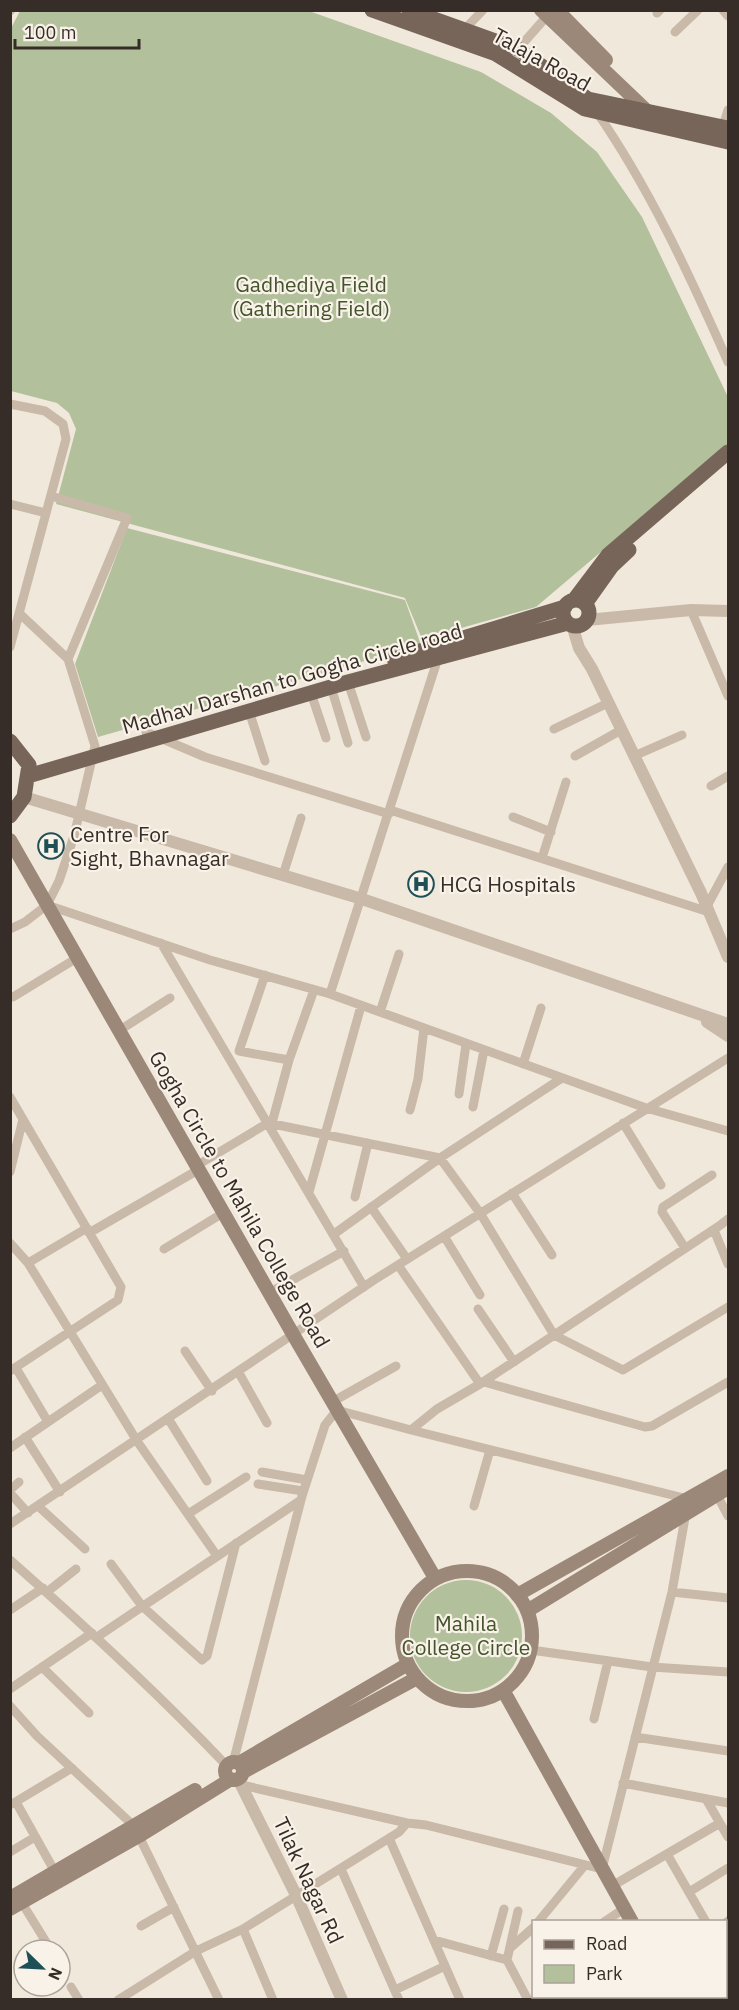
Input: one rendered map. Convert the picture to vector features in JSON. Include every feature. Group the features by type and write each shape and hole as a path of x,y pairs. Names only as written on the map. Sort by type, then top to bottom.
{"main road":[{"name":"Talaja Road","path":"409,10 496,54 576,104 726,127"},
{"name":"Talaja Road","path":"377,11 518,49 592,105"},
{"path":"548,12 652,117"},
{"name":"Talaja Road","path":"652,117 729,142"},
{"path":"577,615 608,555 729,452"},
{"path":"577,615 620,558 729,463"},
{"name":"Madhav Darshan to Gogha Circle road","path":"28,771 441,651 577,615"},
{"name":"Madhav Darshan to Gogha Circle road","path":"152,734 249,711 348,682 441,651"},
{"path":"10,741 28,771 24,796 10,816"},
{"name":"Gogha Circle to Mahila College Road","path":"10,840 435,1578"},
{"path":"527,1611 688,1506 729,1476"},
{"path":"517,1595 688,1506 723,1491"},
{"path":"455,1571 476,1571 496,1577 517,1595 527,1611 532,1628 531,1650 521,1673 503,1690 484,1700 463,1702 442,1697 424,1687 408,1664 403,1651 401,1630 407,1609 418,1592 435,1578 455,1571"},
{"path":"14,1903 235,1773 408,1664"},
{"path":"235,1773 417,1678"},
{"path":"503,1690 631,1920"},
{"path":"14,1903 55,1872 136,1831"}],"street":[{"path":"460,34 483,10"},
{"path":"675,32 698,10"},
{"path":"723,10 729,16"},
{"path":"518,49 548,12"},
{"path":"592,105 628,158 691,279 729,362"},
{"path":"726,127 729,110"},
{"path":"10,404 45,411 63,424 66,439 10,647"},
{"path":"51,496 127,518 68,659"},
{"path":"10,504 46,513"},
{"path":"10,605 20,610 68,659 94,752 60,881 47,905 25,922 10,929"},
{"path":"729,611 691,610 629,615 616,610 577,615 592,669 729,957"},
{"path":"691,610 729,696"},
{"path":"330,994 441,651"},
{"path":"348,682 366,737"},
{"path":"331,687 348,743"},
{"path":"311,693 326,738"},
{"path":"554,729 608,703"},
{"path":"249,711 265,761"},
{"path":"575,756 621,730"},
{"path":"152,734 205,757 708,909"},
{"path":"634,756 682,735"},
{"path":"711,786 729,776"},
{"path":"542,858 567,782"},
{"path":"24,796 79,815 362,899 729,1024"},
{"path":"282,875 301,818"},
{"path":"513,818 551,832"},
{"path":"708,909 729,867"},
{"path":"47,905 162,944 330,994 646,1108 729,1131"},
{"path":"162,944 270,1123 364,1287"},
{"path":"380,1012 399,954"},
{"path":"13,997 77,958"},
{"path":"265,975 239,1052 289,1060"},
{"path":"28,1263 197,1168 270,1123 314,990"},
{"path":"120,1030 170,998"},
{"path":"309,1192 361,1006"},
{"path":"523,1064 541,1008"},
{"path":"691,1011 729,1036"},
{"path":"411,1110 418,1079 424,1028"},
{"path":"459,1094 466,1044"},
{"path":"473,1107 484,1050"},
{"path":"10,1524 407,1259 729,1058"},
{"path":"334,1234 440,1158 562,1078"},
{"path":"10,1097 121,1287 122,1293 118,1300 13,1370 48,1422"},
{"path":"10,1172 23,1119"},
{"path":"270,1123 440,1158 480,1213 555,1335 623,1370 729,1307"},
{"path":"623,1123 661,1185"},
{"path":"355,1197 368,1143"},
{"path":"685,1248 662,1212 663,1207 712,1175"},
{"path":"512,1193 552,1255"},
{"path":"371,1207 407,1259"},
{"path":"164,1249 223,1213"},
{"path":"411,1430 437,1409 482,1383 725,1221"},
{"path":"725,1221 714,1230 729,1264"},
{"path":"444,1236 480,1296"},
{"path":"10,1243 28,1263 137,1441 217,1556"},
{"path":"269,1293 344,1251"},
{"path":"398,1265 482,1383 645,1427 652,1426 729,1382"},
{"path":"478,1309 514,1362"},
{"path":"184,1351 212,1391"},
{"path":"235,1773 302,1495 326,1425 334,1406 396,1366"},
{"path":"239,1373 267,1423"},
{"path":"10,1448 102,1384"},
{"path":"10,1560 95,1635 181,1717 235,1773 407,1823 426,1825 602,1869 672,1592 688,1506 411,1430 334,1406"},
{"path":"169,1420 207,1481"},
{"path":"25,1437 60,1492"},
{"path":"474,1506 490,1450"},
{"path":"262,1472 307,1480"},
{"path":"188,1514 246,1477"},
{"path":"18,1482 10,1491 28,1513"},
{"path":"258,1484 302,1495"},
{"path":"723,1491 729,1516"},
{"path":"10,1689 142,1606 236,1543 302,1495"},
{"path":"38,1506 85,1549"},
{"path":"111,1564 142,1606 200,1660 205,1659 236,1543"},
{"path":"10,1611 76,1569"},
{"path":"672,1592 729,1598"},
{"path":"531,1650 652,1667 729,1672"},
{"path":"594,1719 608,1661"},
{"path":"42,1668 89,1713"},
{"path":"10,1706 37,1736 136,1831 219,2000"},
{"path":"635,1737 729,1751"},
{"path":"55,1872 13,1804 72,1768"},
{"name":"Tilak Nagar Rd","path":"235,1773 296,1895 342,2000"},
{"path":"623,1783 729,1803"},
{"path":"706,1799 729,1837"},
{"path":"124,1998 196,1952 243,1929 389,1838 407,1823"},
{"path":"612,1886 720,1823"},
{"path":"10,1852 35,1837"},
{"path":"389,1838 460,2000"},
{"path":"667,1854 705,1920"},
{"path":"540,1920 585,1865"},
{"path":"689,1892 729,1868"},
{"path":"340,1869 397,1995 445,1966"},
{"path":"14,1903 42,1938"},
{"path":"141,1926 174,1907"},
{"path":"607,1920 625,1908"},
{"path":"491,1956 504,1909"},
{"path":"518,1911 507,1960 528,2000"},
{"path":"243,1929 273,2000"},
{"path":"510,1948 532,1929"},
{"path":"434,1940 507,1960"}],"green space":[{"name":"Gadhediya Field (Gathering Field)","path":"20,11 309,11 481,72 551,113 597,152 642,217 728,397 728,444 536,607 422,639 405,598 56,504 76,429 69,413 57,403 11,391 10,30"},
{"path":"127,528 405,600 421,645 98,737 75,664"},
{"name":"Mahila College Circle","path":"466,1580 487,1584 506,1596 518,1615 522,1636 518,1657 506,1676 487,1688 466,1692 445,1688 426,1676 414,1657 410,1636 414,1615 426,1596 445,1584"}],"place":[{"name":"Centre For Sight, Bhavnagar","path":"51,846"},
{"name":"HCG Hospitals","path":"421,884"}]}
